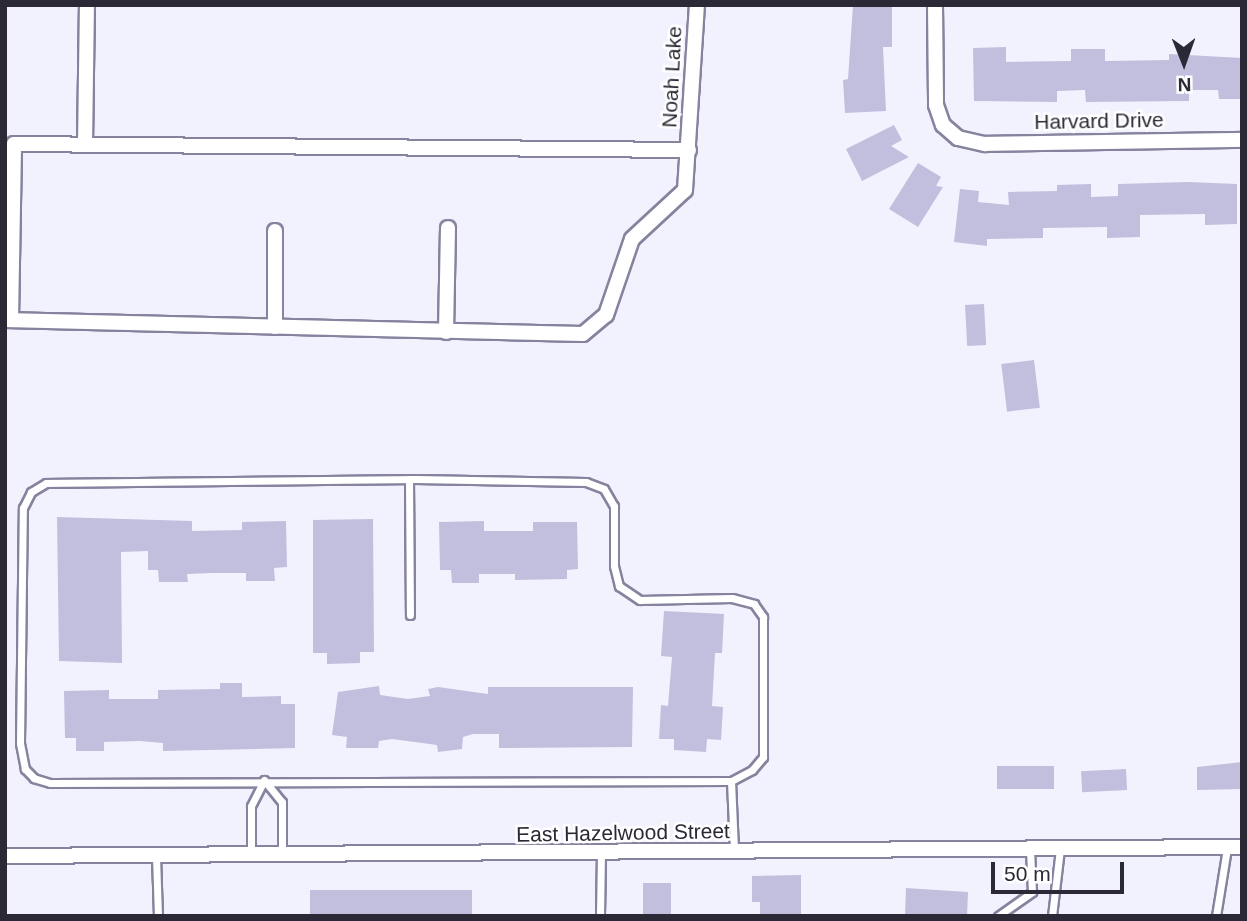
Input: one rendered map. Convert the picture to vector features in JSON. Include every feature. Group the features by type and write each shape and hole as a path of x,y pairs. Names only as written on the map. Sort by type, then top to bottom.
{"street":[{"path":"85,145 87,5"},
{"name":"Noah Lake","path":"8,320 583,334 606,315 632,239 685,190 697,5"},
{"name":"Harvard Drive","path":"935,5 936,105 943,125 958,138 985,144 1242,140"},
{"path":"8,320 14,144 689,150"},
{"path":"446,332 448,228"},
{"path":"275,231 275,327"},
{"name":"East Hazelwood Street","path":"5,856 601,854 1234,847"}],"lane":[{"path":"409,479 410,615"},
{"path":"409,479 586,482 604,489 614,506 614,566 619,586 640,600 732,598 754,604 764,617 763,757 752,770 731,781 264,780 50,783 34,778 25,769 20,743 23,508 31,492 46,482 409,479"},
{"path":"264,780 282,802 282,856"},
{"path":"251,856 251,806 264,780"},
{"path":"731,781 734,853"},
{"path":"1216,916 1234,847"},
{"path":"1052,916 1060,849"},
{"path":"998,916 1032,892 1030,850"},
{"path":"600,916 601,854"},
{"path":"156,856 158,916"}],"building":[{"path":"853,5 892,5 892,47 883,47 886,111 845,113 843,80 848,79"},
{"path":"1006,47 1006,62 1071,61 1071,49 1105,49 1105,61 1169,60 1169,54 1242,58 1242,99 1219,99 1218,90 1189,90 1189,101 1086,102 1085,90 1057,91 1057,102 974,101 973,48"},
{"path":"894,125 902,140 891,146 909,157 862,181 846,149"},
{"path":"918,163 941,177 936,186 943,187 918,227 889,209"},
{"path":"1091,184 1091,197 1118,196 1118,184 1237,184 1237,224 1205,225 1205,214 1140,215 1140,237 1107,238 1107,227 1043,228 1043,238 987,239 987,246 954,242 960,189 979,191 978,202 1009,205 1008,192 1057,191 1057,185"},
{"path":"984,304 986,345 967,346 965,305"},
{"path":"1034,360 1040,408 1007,412 1001,364"},
{"path":"57,517 192,521 192,531 242,530 242,522 286,521 287,567 274,568 275,581 246,581 246,573 212,573 187,574 188,582 159,582 158,570 148,570 148,551 121,552 122,663 59,661"},
{"path":"373,519 374,652 360,652 360,663 327,664 327,653 313,653 313,520"},
{"path":"484,521 484,531 533,531 533,522 577,522 578,569 567,570 567,579 515,580 515,574 479,574 479,583 452,583 451,570 440,570 439,522"},
{"path":"664,611 724,614 722,653 715,653 712,706 723,707 721,740 707,739 706,752 674,750 674,739 659,739 661,705 668,706 672,657 661,656"},
{"path":"220,683 242,683 242,697 281,696 281,704 295,704 295,748 163,751 163,743 140,741 104,742 104,751 76,751 76,738 65,738 64,691 109,690 109,699 158,699 158,690 220,689"},
{"path":"379,686 380,695 408,699 430,696 428,689 438,687 488,694 488,687 633,687 632,747 499,748 499,734 473,734 463,737 462,749 438,752 437,745 392,739 379,741 378,748 346,748 347,737 332,735 338,692"},
{"path":"1242,762 1242,789 1197,790 1197,767"},
{"path":"997,766 1054,766 1054,789 997,789"},
{"path":"1126,769 1127,790 1082,792 1081,771"},
{"path":"801,875 801,916 760,916 760,902 752,902 752,876"},
{"path":"643,883 671,883 671,916 643,916"},
{"path":"906,888 968,892 967,916 905,916"},
{"path":"310,890 472,890 472,916 310,916"}]}
